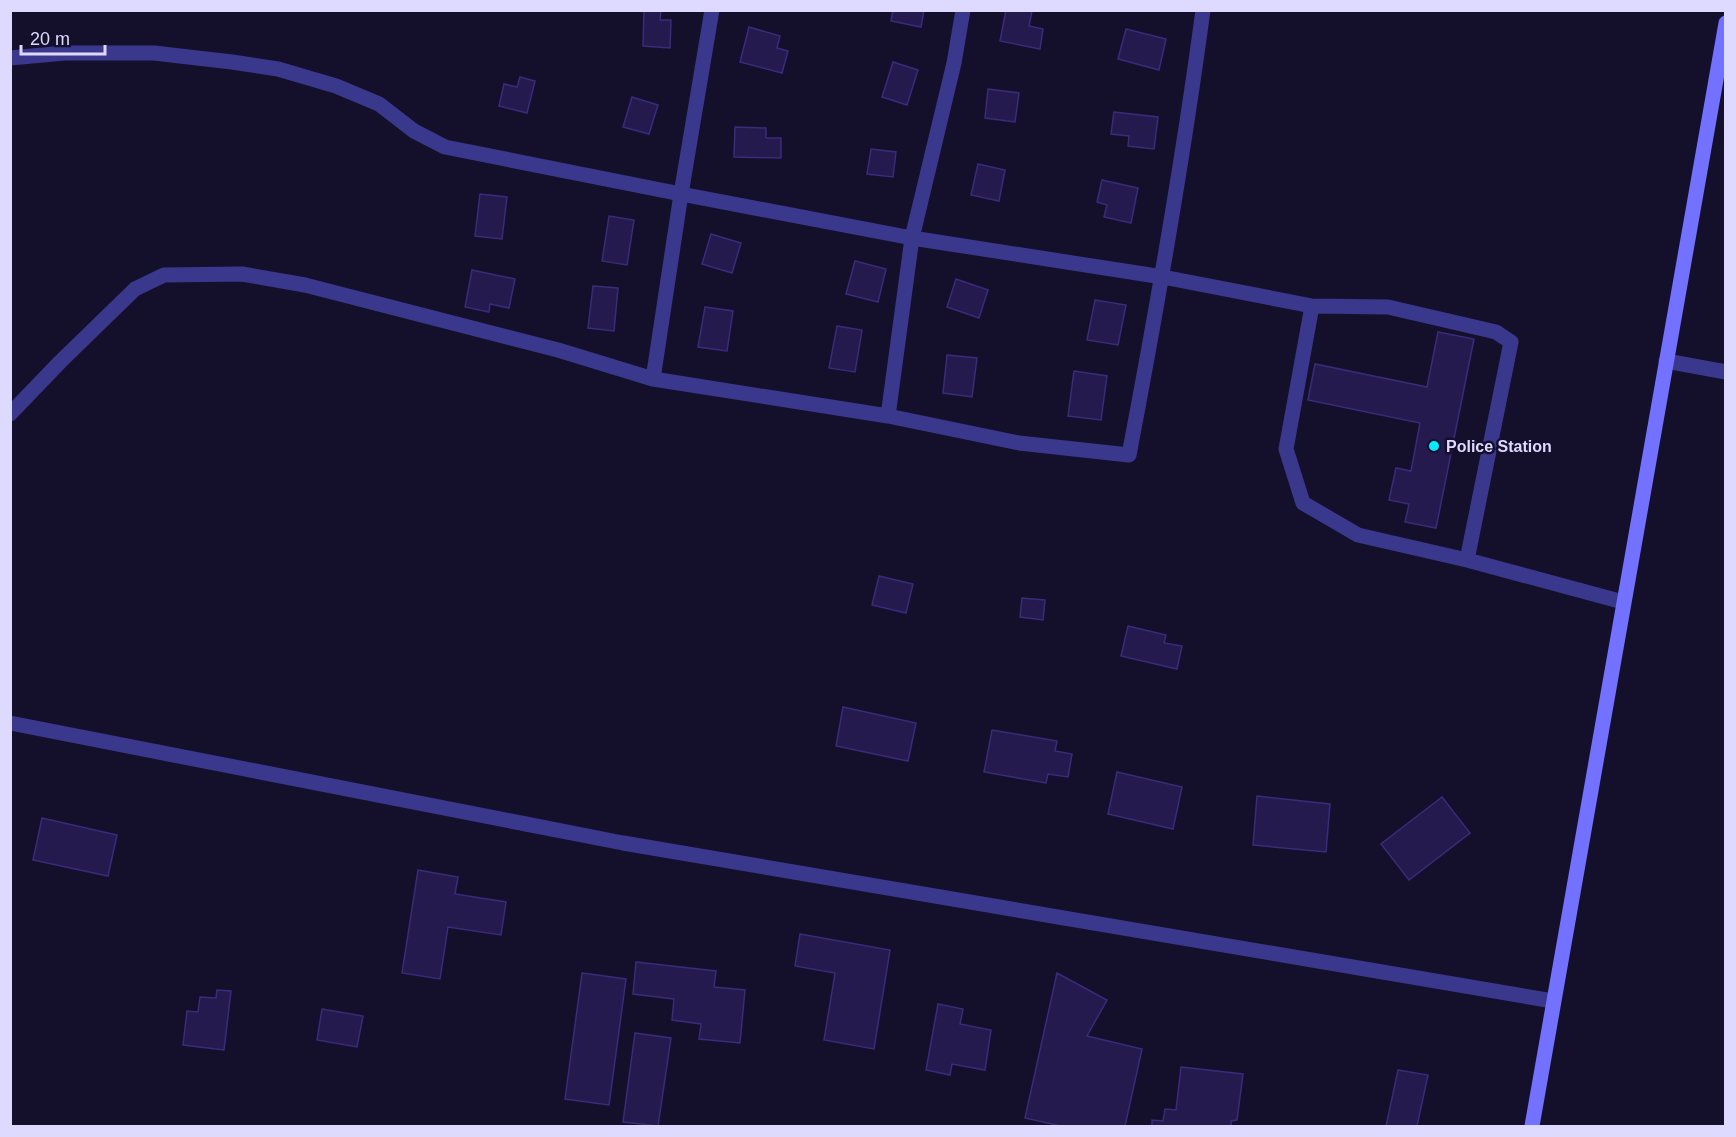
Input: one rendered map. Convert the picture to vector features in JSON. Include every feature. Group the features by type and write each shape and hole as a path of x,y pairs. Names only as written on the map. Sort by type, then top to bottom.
{"street":[{"path":"653,379 712,10"},
{"path":"888,417 912,237 954,63 963,10"},
{"path":"10,414 135,289 164,275 242,274 305,285 558,350 653,379 888,417 1019,443 1130,455 1163,277 1203,10"},
{"path":"1532,1126 1725,23"},
{"path":"10,57 65,53 154,53 278,69 336,86 379,105 414,131 445,147 912,237 1163,277 1312,306 1388,307 1496,332 1511,342 1467,560"},
{"path":"1312,306 1286,449 1303,503 1358,535 1467,560 1623,602"},
{"path":"1666,362 1725,372"},
{"path":"10,723 623,843 1553,1001"}],"building":[{"path":"644,10 661,10 660,20 671,20 670,48 643,46"},
{"path":"893,10 924,10 921,27 891,21"},
{"path":"1006,10 1032,11 1029,26 1043,29 1040,49 1000,41"},
{"path":"749,27 780,36 777,48 788,51 782,73 740,62"},
{"path":"1126,29 1166,39 1159,70 1118,59"},
{"path":"893,62 918,70 907,105 882,97"},
{"path":"520,77 535,81 527,113 499,106 504,84 517,87"},
{"path":"988,89 1019,93 1015,122 985,118"},
{"path":"632,97 658,105 649,134 623,127"},
{"path":"1114,112 1158,117 1154,149 1128,146 1129,136 1111,134"},
{"path":"735,127 766,128 766,138 781,138 781,158 734,157"},
{"path":"871,149 896,152 893,177 867,174"},
{"path":"978,164 1005,170 999,201 971,195"},
{"path":"1102,180 1138,188 1131,223 1104,217 1107,205 1097,202"},
{"path":"480,194 507,197 502,239 475,236"},
{"path":"609,216 634,220 627,265 602,261"},
{"path":"711,234 741,243 732,273 702,264"},
{"path":"855,261 886,269 878,302 846,294"},
{"path":"472,270 515,279 509,308 490,304 489,312 465,307"},
{"path":"956,279 988,290 979,318 947,307"},
{"path":"593,286 618,288 614,331 588,328"},
{"path":"1095,300 1126,305 1118,345 1087,340"},
{"path":"705,307 733,311 727,351 698,347"},
{"path":"837,326 862,330 855,372 829,368"},
{"name":"Police Station","path":"1438,332 1474,339 1436,528 1405,522 1409,504 1389,500 1396,468 1411,471 1420,423 1308,400 1315,364 1427,387"},
{"path":"947,355 977,358 972,397 943,393"},
{"path":"1074,371 1107,376 1101,420 1068,416"},
{"path":"879,576 913,584 906,613 872,605"},
{"path":"1022,598 1045,600 1043,620 1020,617"},
{"path":"1128,626 1166,635 1164,643 1182,646 1177,669 1121,656"},
{"path":"843,707 916,723 908,761 836,746"},
{"path":"992,730 1057,741 1055,751 1072,754 1068,777 1048,774 1046,783 984,772"},
{"path":"1117,772 1182,787 1173,829 1108,814"},
{"path":"1257,796 1330,804 1326,852 1253,845"},
{"path":"1442,797 1470,833 1409,880 1381,844"},
{"path":"42,818 117,835 108,876 33,860"},
{"path":"418,870 458,877 455,894 506,902 501,935 448,927 440,979 402,973"},
{"path":"800,934 890,950 874,1049 824,1040 835,973 795,966"},
{"path":"636,962 716,971 714,987 745,990 740,1043 699,1039 701,1024 672,1020 674,999 633,994"},
{"path":"582,973 626,979 609,1105 565,1099"},
{"path":"1057,973 1107,1000 1087,1036 1142,1049 1125,1126 1061,1126 1025,1118"},
{"path":"217,990 231,991 224,1050 183,1045 187,1011 198,1012 200,997 216,998"},
{"path":"938,1004 963,1009 960,1024 991,1030 985,1070 952,1064 950,1075 926,1070"},
{"path":"322,1009 363,1016 357,1047 317,1040"},
{"path":"635,1033 671,1038 658,1126 623,1122"},
{"path":"1181,1067 1243,1074 1237,1120 1231,1121 1231,1126 1152,1126 1152,1120 1163,1121 1165,1109 1176,1110"},
{"path":"1398,1070 1428,1075 1417,1126 1386,1126"}],"place":[{"name":"Police Station","path":"1434,446"}]}
